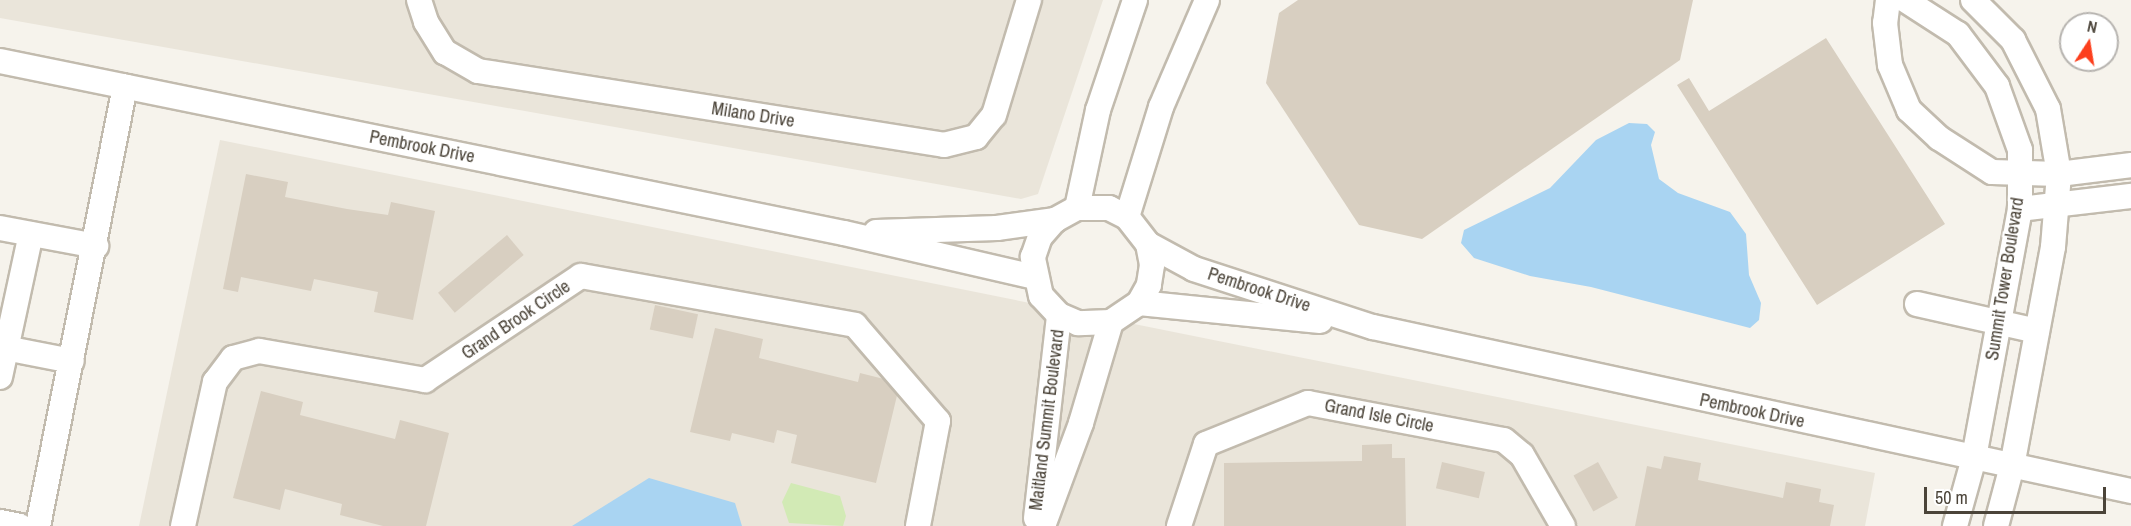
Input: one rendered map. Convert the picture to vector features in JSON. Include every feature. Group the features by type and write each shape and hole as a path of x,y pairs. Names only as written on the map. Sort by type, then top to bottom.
{"street":[{"name":"Milano Drive","path":"419,0 426,22 445,52 478,71 944,145 976,137 994,116 1029,0"},
{"path":"1077,208 1098,110 1136,0"},
{"path":"1127,217 1161,107 1207,0"},
{"path":"1887,0 1885,23 1890,65 1909,110 1939,138 1992,172 2020,176 2059,174 2131,165"},
{"name":"Summit Tower Boulevard","path":"1905,0 1958,34 1996,86 2020,150 2020,209 1974,458 1955,526"},
{"path":"1973,0 2013,40 2043,99 2059,174 2037,331 2012,466 1996,526"},
{"name":"Pembrook Drive","path":"0,62 844,233 1034,277"},
{"path":"38,526 96,246 125,87"},
{"path":"2020,209 2056,208 2131,196"},
{"path":"1077,208 1109,208 1127,217 1148,244 1152,265 1139,303 1111,322 1078,323 1059,315 1041,296 1034,277 1033,257 1040,237 1054,220 1077,208"},
{"name":"Pembrook Drive","path":"844,233 997,228 1054,220"},
{"path":"0,228 96,246"},
{"path":"0,377 3,347 31,234"},
{"name":"Pembrook Drive","path":"1148,244 1194,269 1374,327 2131,491"},
{"name":"Grand Brook Circle","path":"183,526 215,382 233,358 259,351 425,380 581,276 855,325 938,421 918,526"},
{"name":"Pembrook Drive","path":"1139,303 1374,327"},
{"path":"1917,304 2037,331"},
{"name":"Maitland Summit Boulevard","path":"1035,526 1059,315"},
{"name":"Maitland Summit Boulevard","path":"1043,526 1081,423 1111,322"},
{"path":"3,347 72,361"},
{"name":"Grand Isle Circle","path":"1179,526 1206,444 1308,403 1503,440 1522,455 1563,526"},
{"path":"0,522 20,526"}],"shaded area":[{"path":"0,0 1103,0 1038,194 1021,199 0,18"},
{"path":"220,140 1875,473 1865,526 139,526"}],"green space":[{"path":"791,483 840,496 846,516 843,526 789,523 782,502"}],"water":[{"path":"1629,123 1647,124 1655,132 1651,145 1659,179 1678,193 1730,212 1746,234 1749,275 1761,303 1759,320 1750,328 1591,287 1530,276 1474,258 1461,243 1464,230 1550,188 1596,140"},
{"path":"649,478 735,503 742,526 572,526"}],"building":[{"path":"1298,0 1693,0 1680,60 1422,239 1359,225 1266,83 1279,13"},
{"path":"1826,38 1945,224 1817,305 1677,85 1689,78 1709,111"},
{"path":"246,174 288,182 285,197 388,215 391,202 435,211 413,320 374,312 378,292 314,279 311,291 241,277 238,292 223,289"},
{"path":"507,235 524,255 455,313 438,293"},
{"path":"655,305 698,314 693,339 650,329"},
{"path":"715,328 763,339 759,358 858,382 860,373 900,383 876,483 791,463 797,435 777,430 774,443 732,433 730,441 690,432"},
{"path":"261,391 303,402 300,415 395,439 400,420 449,433 426,526 383,526 340,515 342,504 285,489 280,510 233,498"},
{"path":"1392,444 1392,458 1405,458 1406,526 1224,526 1224,463 1362,461 1362,445"},
{"path":"1664,456 1701,463 1698,480 1783,498 1786,482 1821,489 1819,502 1834,505 1830,526 1635,526 1647,466 1661,469"},
{"path":"1442,462 1485,472 1479,498 1436,488"},
{"path":"1598,462 1618,498 1593,511 1574,476"}]}
